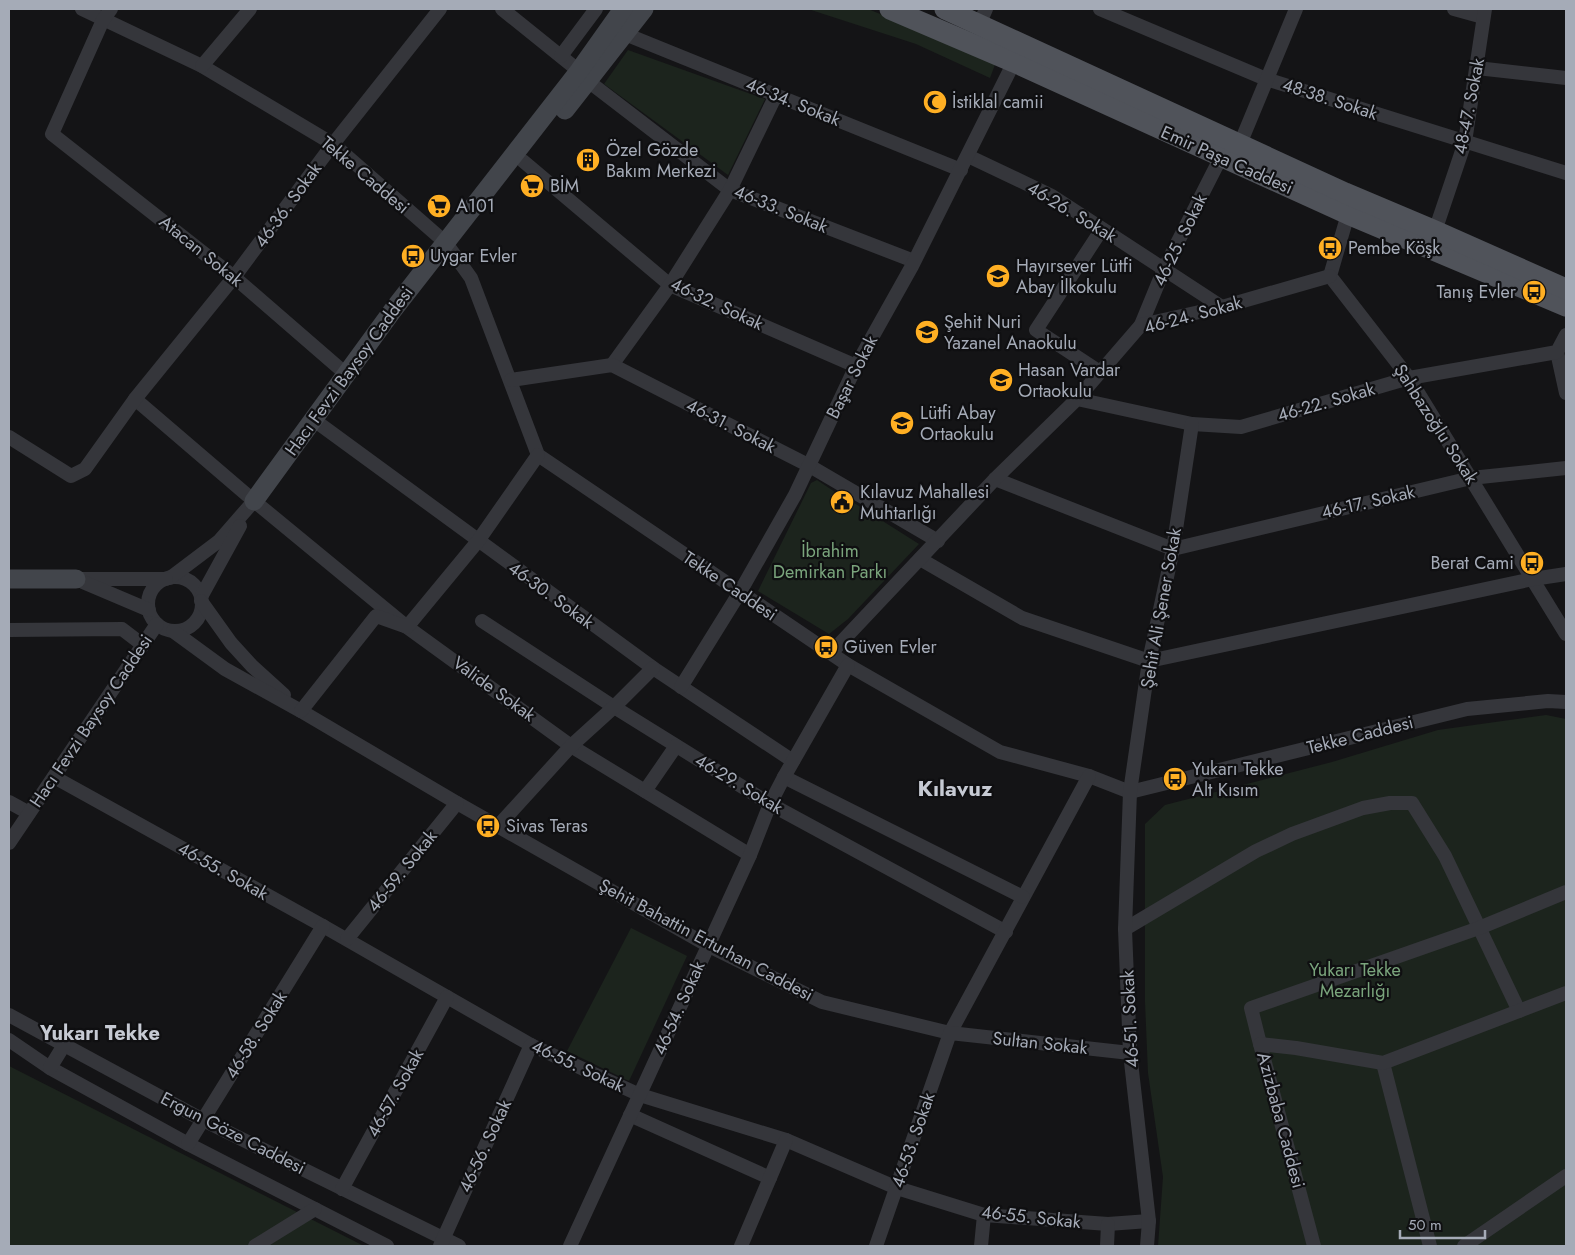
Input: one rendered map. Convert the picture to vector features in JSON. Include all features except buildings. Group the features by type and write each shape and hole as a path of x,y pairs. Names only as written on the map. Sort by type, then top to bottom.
{"main road":[{"name":"Emir Paşa Caddesi","path":"890,9 1014,62 1348,214 1566,306"},
{"name":"Emir Paşa Caddesi","path":"945,9 982,17 1240,144 1345,193 1566,290"}],"street":[{"name":"Tekke Caddesi","path":"82,9 107,14 202,66 332,144 446,243 471,278 538,454 848,665 1000,752 1089,776 1130,792 1467,709 1548,701 1566,702"},
{"path":"202,66 250,9"},
{"name":"46-36. Sokak","path":"9,437 71,476 85,469 135,399 234,278 332,144 440,9"},
{"name":"46-33. Sokak","path":"502,9 730,190 914,261"},
{"path":"561,56 596,9"},
{"name":"Hacı Fevzi Baysoy Caddesi","path":"446,243 523,161 584,76 623,9"},
{"name":"Hacı Fevzi Baysoy Caddesi","path":"168,578 219,542 254,501 393,310 446,243 584,76 625,34 644,9"},
{"name":"48-38. Sokak","path":"1100,9 1266,79 1566,173"},
{"path":"1240,144 1296,9"},
{"path":"1454,9 1484,13"},
{"name":"48-47. Sokak","path":"1435,231 1465,142 1484,13"},
{"name":"Atacan Sokak","path":"107,14 52,134 234,278 346,374"},
{"name":"46-34. Sokak","path":"625,34 961,170"},
{"name":"Başar Sokak","path":"681,687 740,592 790,504 856,366 914,261 1014,62"},
{"path":"1477,68 1566,78"},
{"path":"511,380 612,364 670,285 730,190 776,95"},
{"name":"46-26. Sokak","path":"968,156 1052,196 1222,307"},
{"name":"46-25. Sokak","path":"1141,325 1164,269 1221,157"},
{"name":"46-32. Sokak","path":"523,161 670,285 856,366"},
{"path":"1330,276 1348,214"},
{"path":"1100,372 1036,330 1102,229"},
{"name":"46-24. Sokak","path":"831,653 995,479 1076,399 1141,325 1222,307 1330,276"},
{"name":"Şahbazoğlu Sokak","path":"1330,276 1409,378 1566,634"},
{"path":"1566,334 1557,352 1566,393"},
{"name":"46-22. Sokak","path":"1076,399 1192,424 1241,427 1409,378 1557,352"},
{"name":"46-31. Sokak","path":"612,364 808,465 938,541"},
{"name":"Valide Sokak","path":"135,399 254,501 407,627 571,746 750,855"},
{"name":"46-30. Sokak","path":"314,420 653,668 794,761"},
{"name":"Şehit Ali Şener Sokak","path":"1130,792 1150,662 1173,548 1192,424"},
{"path":"301,711 376,616 407,627 478,541 538,454"},
{"name":"46-17. Sokak","path":"1173,548 1472,478 1566,468"},
{"path":"995,479 1173,548"},
{"name":"Hacı Fevzi Baysoy Caddesi","path":"201,599 254,501"},
{"path":"920,559 1022,618 1150,662 1533,579 1566,574"},
{"path":"9,579 76,579 168,578 180,578 189,582 197,590 201,599 200,612 193,624 185,629 173,631 164,629 152,618 149,610 148,598 152,590 158,583 168,578"},
{"path":"76,579 149,610"},
{"name":"Şehit Bahattin Erturhan Caddesi","path":"201,599 231,643 252,666 301,711"},
{"name":"46-29. Sokak","path":"482,621 614,707 770,804 1006,932"},
{"name":"Hacı Fevzi Baysoy Caddesi","path":"9,843 157,624"},
{"path":"9,630 122,629 143,645"},
{"name":"Şehit Bahattin Erturhan Caddesi","path":"173,631 225,669 707,945 822,1002 950,1033"},
{"name":"46-54. Sokak","path":"570,1246 750,855 770,804 848,665"},
{"path":"498,826 571,746 653,668"},
{"path":"645,791 676,746"},
{"path":"950,1033 1089,776"},
{"name":"46-55. Sokak","path":"54,777 324,926 531,1045 640,1095 786,1140 897,1188 984,1214 1108,1224 1149,1221"},
{"name":"46-29. Sokak","path":"784,777 1024,898"},
{"name":"46-51. Sokak","path":"1130,792 1125,929 1130,1053 1149,1221 1147,1246"},
{"path":"9,802 29,813"},
{"name":"46-59. Sokak","path":"347,940 457,803"},
{"path":"1125,929 1256,851 1292,834 1362,808 1390,803 1412,803 1445,856 1519,1011"},
{"path":"1260,1044 1251,1008 1479,928 1566,892"},
{"name":"46-58. Sokak","path":"188,1144 324,926"},
{"path":"1430,1246 1383,1063 1566,993"},
{"name":"46-57. Sokak","path":"342,1188 447,997"},
{"name":"Ergun Göze Caddesi","path":"9,1015 203,1120 342,1188 441,1242 459,1246"},
{"path":"28,1053 40,1032"},
{"name":"Sultan Sokak","path":"950,1033 1130,1053"},
{"name":"46-53. Sokak","path":"876,1246 950,1033"},
{"name":"Ergun Göze Caddesi","path":"9,1040 50,1068 188,1144 387,1246"},
{"name":"Azizbaba Caddesi","path":"1314,1246 1260,1044 1296,1048 1383,1063"},
{"path":"50,1068 64,1045"},
{"name":"46-56. Sokak","path":"441,1242 531,1045"},
{"path":"630,1115 770,1178"},
{"path":"741,1246 786,1140"},
{"path":"1464,1246 1566,1176"},
{"path":"255,1246 315,1209"},
{"path":"981,1246 984,1214"},
{"path":"1106,1246 1108,1224"}],"green space":[{"path":"808,9 868,9 996,62 990,78 916,44"},
{"path":"628,50 765,99 728,175 604,84"},
{"name":"İbrahim Demirkan Parkı","path":"817,480 838,494 833,503 845,510 851,501 919,544 848,619 829,634 758,591 811,483"},
{"name":"Yukarı Tekke Mezarlığı","path":"1546,715 1566,719 1566,1246 1158,1246 1163,1177 1148,1073 1145,1002 1145,824 1165,805 1332,762 1438,730"},
{"path":"631,928 687,956 629,1081 567,1051"},
{"path":"9,1066 364,1246 9,1246"}],"place":[{"name":"İstiklal camii","path":"935,102"},
{"name":"Özel Gözde Bakım Merkezi","path":"588,160"},
{"name":"BİM","path":"532,186"},
{"name":"A101","path":"439,206"},
{"name":"Pembe Köşk","path":"1330,248"},
{"name":"Uygar Evler","path":"413,256"},
{"name":"Hayırsever Lütfi Abay İlkokulu","path":"998,276"},
{"name":"Tanış Evler","path":"1534,292"},
{"name":"Şehit Nuri Yazanel Anaokulu","path":"927,332"},
{"name":"Hasan Vardar Ortaokulu","path":"1001,380"},
{"name":"Lütfi Abay Ortaokulu","path":"902,423"},
{"name":"Kılavuz Mahallesi Muhtarlığı","path":"842,502"},
{"name":"Berat Cami","path":"1532,563"},
{"name":"Güven Evler","path":"826,647"},
{"name":"Yukarı Tekke Alt Kısım","path":"1175,779"},
{"name":"Sivas Teras","path":"488,826"}],"district":[{"name":"Kılavuz","path":"955,788"},
{"name":"Yukarı Tekke","path":"100,1033"}]}
